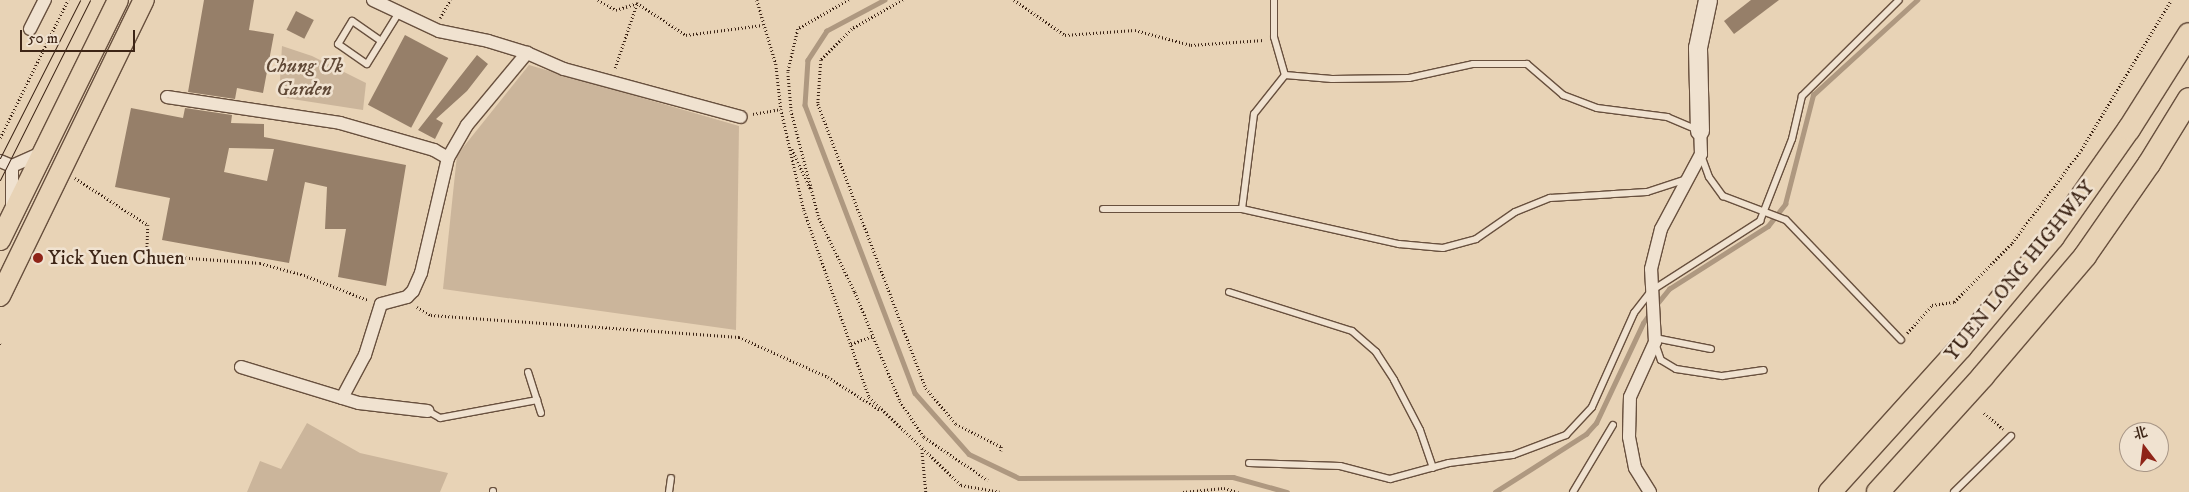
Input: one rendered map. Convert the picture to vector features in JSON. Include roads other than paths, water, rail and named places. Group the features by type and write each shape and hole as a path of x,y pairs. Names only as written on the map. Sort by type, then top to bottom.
{"highway":[{"name":"YUEN LONG HIGHWAY","path":"1830,492 1961,347 2053,237 2120,144 2189,34"},
{"name":"YUEN LONG HIGHWAY","path":"1878,492 1983,376 2084,256 2149,164 2189,100"}],"main road":[{"path":"0,240 118,0"},
{"path":"0,296 144,0"}],"street":[{"path":"30,29 46,0"},
{"path":"373,0 398,14 433,29 527,53 564,69 741,117"},
{"path":"1650,492 1635,468 1629,437 1630,397 1655,340 1651,270 1661,228 1684,180 1700,154 1698,48 1708,0"},
{"path":"342,398 365,355 381,304 407,297 421,273 448,158 467,124 527,53"},
{"path":"167,97 340,123 434,150 448,158"},
{"path":"0,161 12,166 45,150"},
{"path":"11,216 12,166"},
{"path":"241,367 359,403 428,412"}],"lane":[{"path":"1274,0 1274,37 1285,75"},
{"path":"1249,463 1340,466 1390,479 1432,468 1513,455 1566,435 1592,406 1634,313 1651,294 1760,221 1763,209 1792,138 1802,96 1899,0"},
{"path":"382,41 352,21 338,44 367,64 382,41 398,14"},
{"path":"1285,75 1332,79 1409,78 1473,64 1527,64 1563,95 1597,108 1667,117 1700,131"},
{"path":"1242,209 1254,114 1285,75"},
{"path":"1700,154 1709,177 1723,196 1750,208 1763,209 1786,220 1901,340"},
{"path":"1103,209 1242,209 1399,244 1443,248 1476,240 1515,212 1550,198 1647,192 1684,180"},
{"path":"1230,292 1352,331 1376,352 1394,380 1420,430 1432,468"},
{"path":"1711,349 1655,340 1661,360 1676,369 1722,376 1764,370"},
{"path":"528,372 541,413"},
{"path":"428,412 440,418 537,400"},
{"path":"1573,492 1613,425"},
{"path":"1954,492 2011,436"},
{"path":"669,492 671,478"}],"waterway":[{"path":"885,0 827,31 808,60 805,105 915,393 969,454 1019,478 1233,477 1287,492"},
{"path":"1656,305 1669,289 1768,226 1785,204 1813,95 1917,0"},
{"path":"1495,492 1586,434 1596,423 1643,323 1650,313"}],"tram line":[{"path":"0,158 80,0"},
{"path":"0,180 90,0"}],"place":[{"name":"Yick Yuen Chuen","path":"38,258"}],"park label":[{"name":"Chung Uk Garden","path":"304,78"}]}
